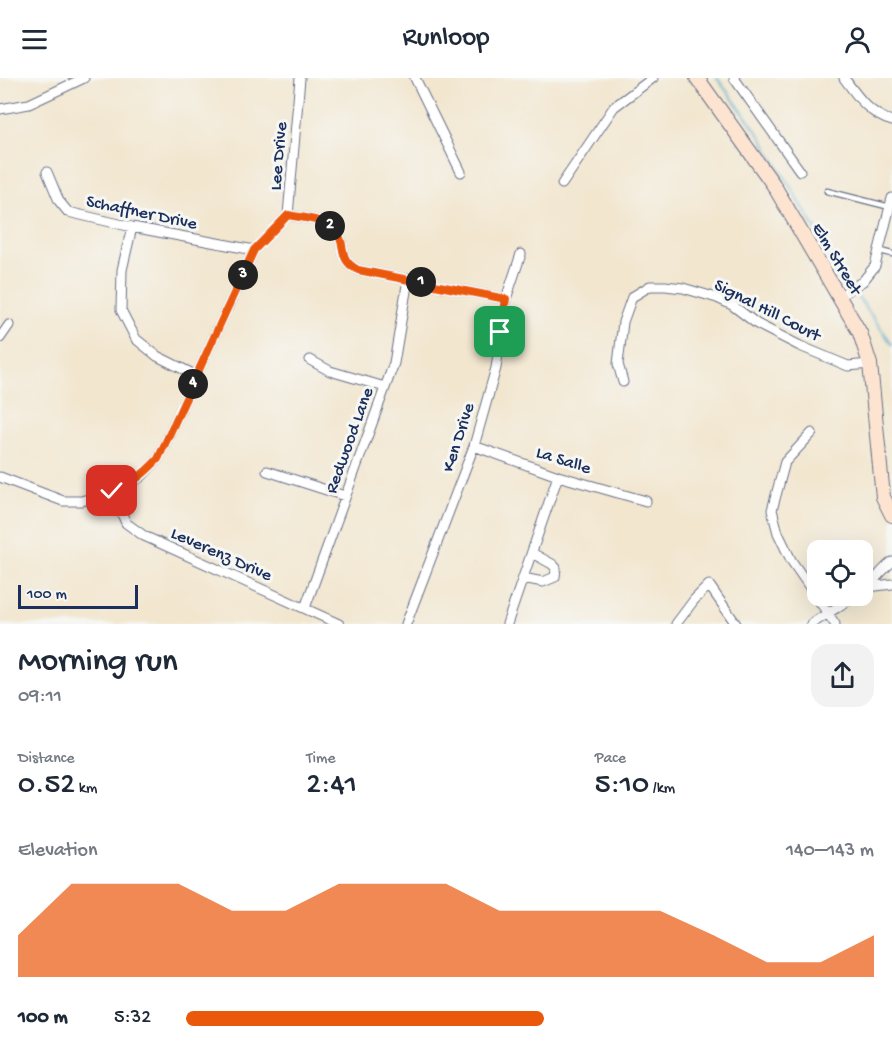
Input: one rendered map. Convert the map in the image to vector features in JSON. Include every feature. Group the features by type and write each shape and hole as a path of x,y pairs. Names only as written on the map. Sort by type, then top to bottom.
{"main road":[{"name":"Elm Street","path":"697,78 773,184 860,333 870,364 883,497 892,515"}],"street":[{"path":"0,109 28,104 84,78"},
{"name":"Lee Drive","path":"0,477 63,501 82,501 126,486 142,476 158,459 254,250 288,215 300,78"},
{"path":"415,78 461,172"},
{"path":"562,184 614,107 653,78"},
{"path":"734,78 800,171"},
{"path":"844,78 861,101 882,118 892,121"},
{"name":"Schaffner Drive","path":"47,172 60,201 68,212 132,227 254,250"},
{"path":"840,296 863,281 870,273 880,251 891,202"},
{"path":"288,215 317,221 334,229 339,237 344,258 349,265 358,270 506,299"},
{"path":"132,227 122,270 121,310 136,339 157,356 197,376"},
{"name":"Ken Drive","path":"406,624 474,446 496,368 506,299 521,254"},
{"name":"Redwood Lane","path":"305,608 394,363 408,279"},
{"name":"Signal Hill Court","path":"623,382 618,364 623,322 632,297 650,286 683,288 717,298 732,305 757,324 800,346 848,366 870,364"},
{"path":"0,338 9,325"},
{"path":"310,360 330,371 384,387"},
{"path":"812,433 785,462 772,510 778,533 791,560 835,624"},
{"name":"La Salle","path":"474,446 558,476 646,501"},
{"path":"267,471 345,496"},
{"path":"507,624 558,476"},
{"name":"Leverenz Drive","path":"112,491 126,523 144,536 339,624"},
{"path":"523,578 543,582 555,577 556,568 532,553"},
{"path":"873,581 892,562"},
{"path":"873,588 892,584"},
{"path":"676,624 709,585 736,624"},
{"path":"811,624 839,606"}],"lane":[{"path":"827,191 891,202"},
{"path":"880,251 892,254"}],"waterway":[{"path":"717,78 759,134 845,278"},
{"path":"858,297 892,344"}],"route":[{"path":"112,491 142,476 158,459 254,250 288,215 317,221 334,229 339,237 344,258 349,265 358,270 506,299 500,332"}]}
